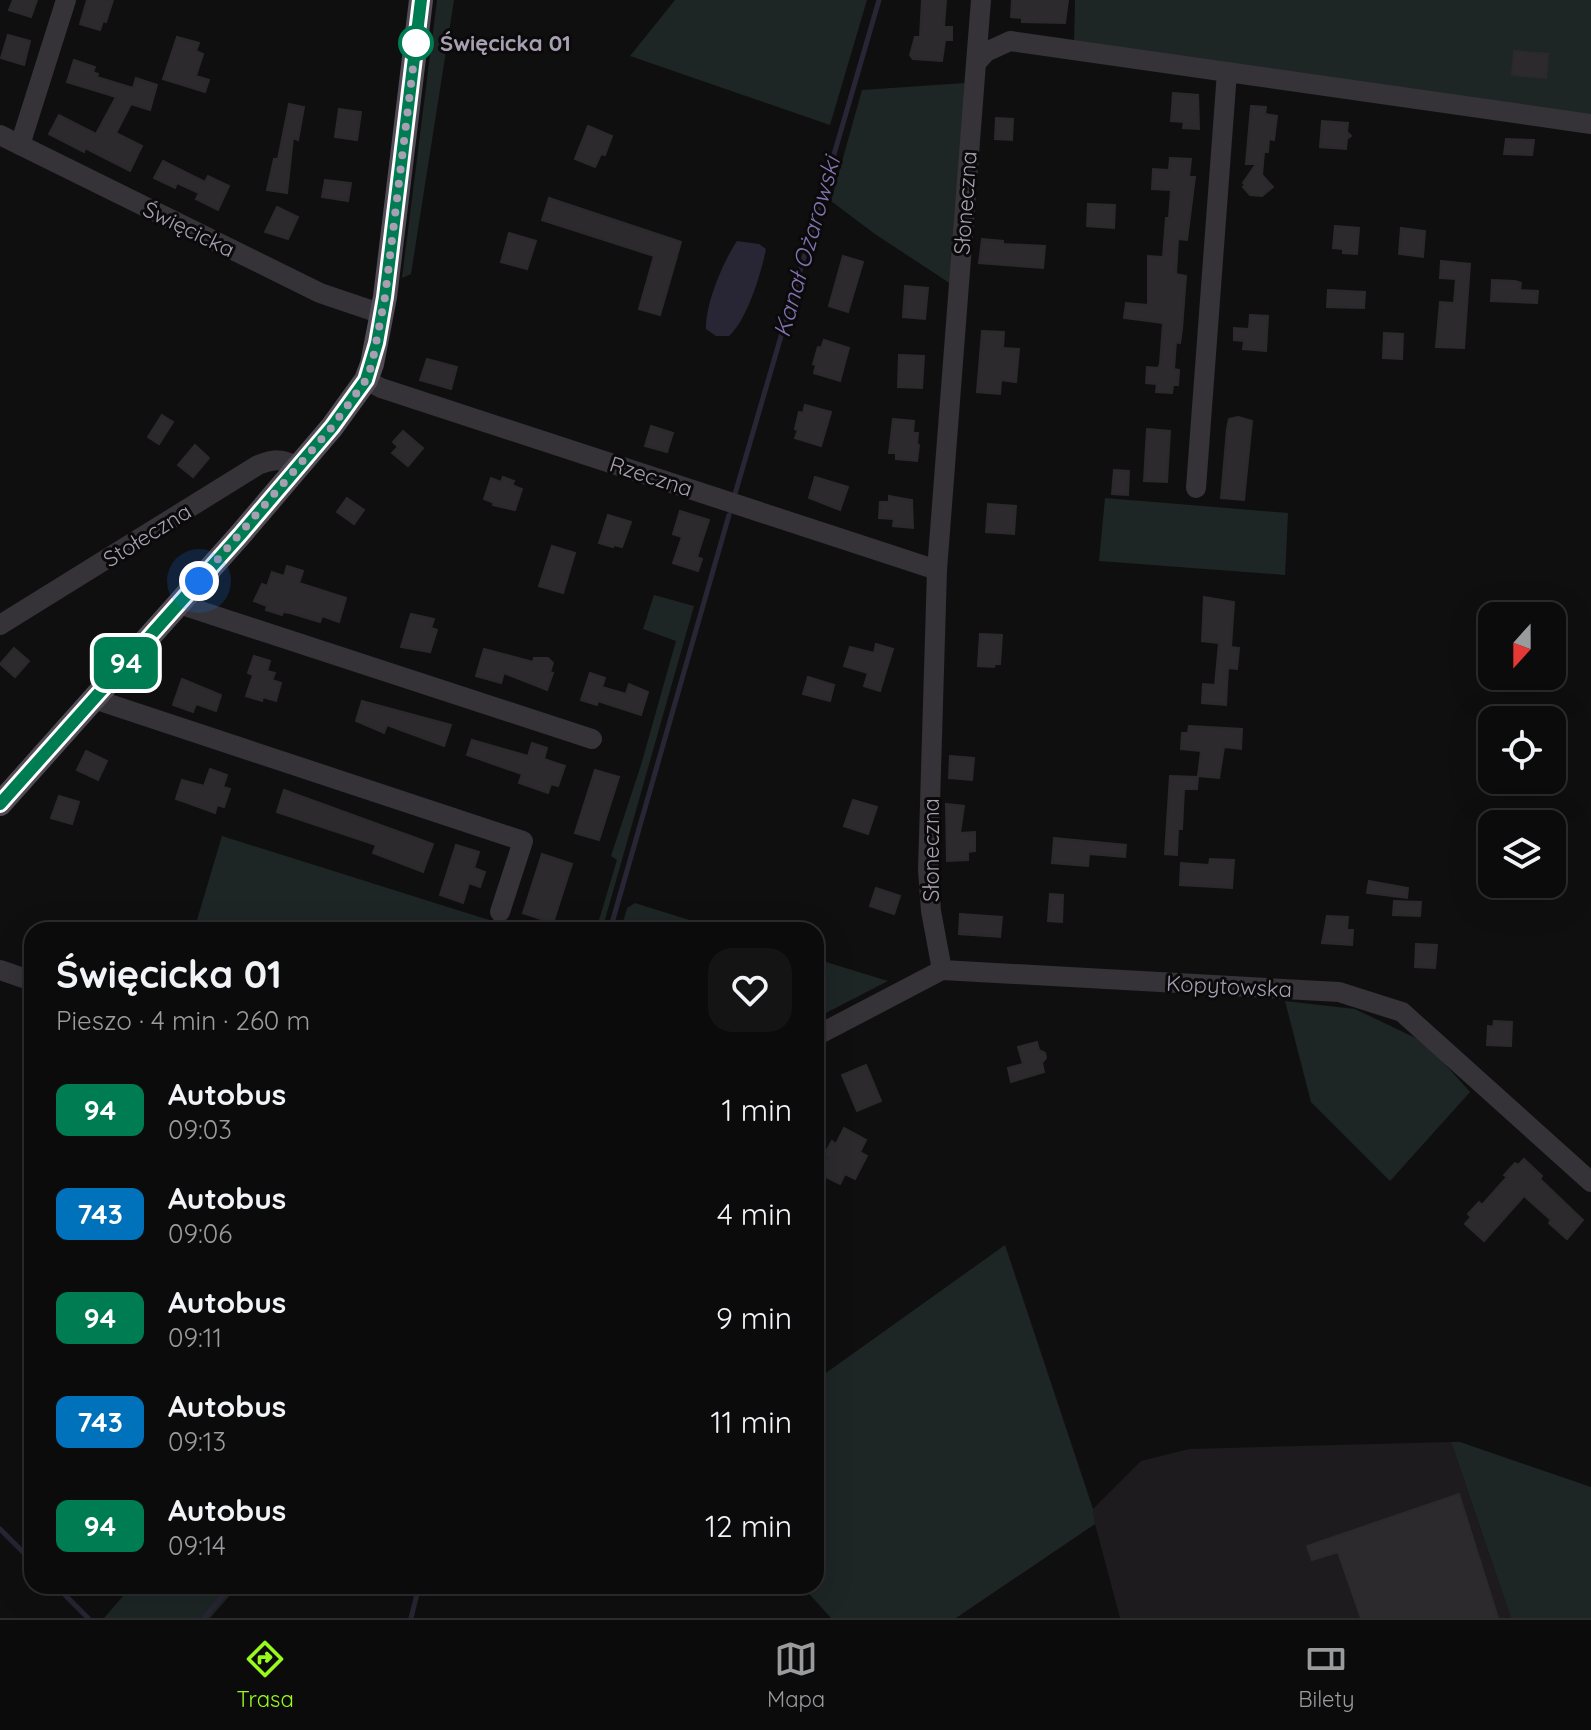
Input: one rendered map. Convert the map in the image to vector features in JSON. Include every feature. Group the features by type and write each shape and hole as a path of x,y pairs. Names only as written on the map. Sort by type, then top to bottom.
{"main road":[{"path":"0,804 332,427 366,380 375,354 382,314 421,0"}],"street":[{"path":"20,145 66,0"},
{"name":"Słoneczna","path":"942,970 931,911 928,870 937,570 981,0"},
{"path":"976,63 986,52 1010,41 1591,124"},
{"path":"1196,488 1227,72"},
{"name":"Święcicka","path":"0,135 320,293 382,314"},
{"name":"Rzeczna","path":"366,380 381,388 937,570"},
{"name":"Stołeczna","path":"0,625 258,465 272,459 286,460 297,467"},
{"path":"179,604 592,739"},
{"path":"94,699 523,841 500,912"},
{"path":"0,970 24,978"},
{"path":"824,1032 942,970"},
{"name":"Kopytowska","path":"942,970 1339,992 1402,1012 1591,1182"}],"shaded area":[{"path":"437,0 454,0 411,274 402,278"},
{"path":"675,0 867,0 830,125 630,56"},
{"path":"1075,0 1591,0 1591,117 1074,43"},
{"path":"965,83 954,286 831,201 862,90"},
{"path":"737,241 759,244 766,249 757,283 742,319 729,336 716,336 706,329 708,308 721,271"},
{"path":"1105,498 1288,513 1285,575 1099,561"},
{"path":"654,595 694,606 604,922 598,922 617,860 611,856 676,641 643,629"},
{"path":"222,836 495,922 196,922"},
{"path":"635,903 696,922 623,922 627,908"},
{"path":"824,961 888,981 824,1014"},
{"path":"1285,1001 1355,1009 1426,1043 1470,1092 1390,1181 1311,1102"},
{"path":"1005,1245 1093,1509 1095,1524 956,1618 831,1618 809,1594 824,1594 824,1374"},
{"path":"1451,1442 1511,1618 1120,1618 1093,1509 1141,1461 1189,1449"},
{"path":"1451,1442 1460,1442 1591,1487 1591,1618 1511,1618"},
{"path":"125,1594 231,1594 210,1618 104,1618"}],"building":[{"path":"13,0 37,0 31,17 9,10"},
{"path":"87,0 113,0 100,30 80,24"},
{"path":"922,0 946,0 944,27 952,27 952,40 945,40 942,61 913,59 910,55 915,37 920,37"},
{"path":"1012,0 1068,0 1065,23 1022,22 1022,18 1011,17"},
{"path":"8,35 30,41 24,65 1,58"},
{"path":"177,37 199,43 196,51 203,54 196,76 209,80 205,92 163,79"},
{"path":"1514,51 1548,54 1546,78 1512,75"},
{"path":"74,60 95,67 93,72 98,74 97,77 133,88 136,78 157,85 150,110 131,104 116,133 142,146 130,171 49,134 59,115 96,134 116,97 67,82"},
{"path":"1173,93 1198,95 1199,129 1183,128 1184,122 1171,121"},
{"path":"289,104 304,107 298,140 293,138 287,193 267,190 274,159 278,159"},
{"path":"1251,106 1266,107 1265,114 1277,116 1274,140 1269,139 1268,152 1264,152 1262,175 1273,187 1262,196 1250,195 1243,187 1256,164 1246,164"},
{"path":"339,109 361,112 357,140 335,137"},
{"path":"996,118 1013,119 1012,140 995,139"},
{"path":"1322,121 1348,123 1347,132 1351,136 1347,139 1346,149 1320,147"},
{"path":"588,126 612,136 605,155 601,154 595,167 575,159"},
{"path":"1506,139 1534,140 1532,155 1504,154"},
{"path":"1170,158 1191,159 1189,177 1195,177 1187,240 1178,239 1176,274 1186,276 1182,329 1180,343 1176,342 1174,369 1179,370 1178,385 1173,385 1172,393 1156,392 1157,384 1146,383 1147,367 1158,368 1160,364 1163,323 1124,318 1126,303 1148,305 1148,256 1163,257 1171,190 1152,189 1153,169 1169,170"},
{"path":"163,161 205,182 208,176 229,186 218,210 196,199 199,193 177,183 175,188 154,178"},
{"path":"325,180 351,183 348,201 322,197"},
{"path":"549,198 681,242 660,315 639,309 654,256 542,220"},
{"path":"1088,204 1115,205 1114,228 1087,226"},
{"path":"277,207 298,217 288,239 265,232"},
{"path":"1335,226 1359,228 1357,254 1343,253 1343,249 1333,248"},
{"path":"1401,228 1425,231 1423,257 1399,254"},
{"path":"509,233 536,241 527,269 501,262"},
{"path":"982,239 1003,241 1003,244 1045,246 1043,268 979,263"},
{"path":"843,256 863,262 848,312 829,306"},
{"path":"1441,261 1470,264 1464,348 1436,347 1440,302 1454,303 1456,279 1440,278"},
{"path":"1492,280 1515,281 1521,283 1520,290 1538,291 1537,303 1491,301"},
{"path":"905,286 928,288 925,319 903,317"},
{"path":"1328,290 1365,292 1364,308 1327,307"},
{"path":"1250,315 1268,316 1266,351 1243,349 1244,341 1234,340 1234,328 1249,329"},
{"path":"982,331 1004,332 1003,348 1019,349 1016,382 1001,380 1000,394 977,392"},
{"path":"1384,333 1403,334 1402,359 1383,358"},
{"path":"824,340 849,348 840,381 814,373 818,347 821,348"},
{"path":"899,355 924,356 922,388 898,387"},
{"path":"427,359 457,367 451,389 420,380"},
{"path":"805,405 831,412 821,446 795,438 799,412 803,413"},
{"path":"162,415 173,422 159,444 148,437"},
{"path":"1238,417 1252,421 1244,500 1221,498 1229,419"},
{"path":"893,419 914,421 913,433 918,433 919,445 917,461 896,459 896,453 889,453"},
{"path":"651,426 673,433 667,452 645,446"},
{"path":"1147,429 1170,431 1167,482 1144,481"},
{"path":"403,431 423,448 408,466 392,453 398,447 393,442"},
{"path":"195,445 209,458 193,477 178,465"},
{"path":"1114,470 1129,471 1128,495 1112,494"},
{"path":"503,477 514,481 512,485 522,489 515,510 493,505 484,499 491,478 501,482"},
{"path":"815,477 848,487 840,510 809,498"},
{"path":"889,496 912,500 913,528 893,526 894,519 879,518 880,502 889,502"},
{"path":"347,498 364,510 354,524 337,512"},
{"path":"988,504 1016,506 1014,534 986,532"},
{"path":"680,511 709,520 697,557 702,559 698,571 673,563 682,537 673,534"},
{"path":"608,515 631,522 622,547 599,543"},
{"path":"552,546 575,553 563,593 539,586"},
{"path":"287,566 303,571 299,583 346,598 339,622 322,616 320,622 290,613 283,612 282,615 266,610 267,606 254,601 262,584 267,586 272,572 284,576"},
{"path":"1204,597 1234,602 1231,647 1239,648 1237,669 1228,668 1226,705 1202,703 1203,684 1215,685 1219,643 1202,641"},
{"path":"411,614 434,619 431,628 437,630 430,652 401,647"},
{"path":"980,634 1002,635 1000,664 994,667 978,666"},
{"path":"876,644 893,649 880,691 864,686 868,673 844,666 850,647 874,653"},
{"path":"14,648 29,661 15,677 0,664"},
{"path":"484,649 533,662 534,658 548,658 553,663 550,672 553,673 547,690 504,673 501,683 476,676"},
{"path":"254,656 270,661 267,671 275,673 272,680 281,683 276,701 246,696 253,675 248,673"},
{"path":"590,673 605,678 602,687 626,694 629,684 648,692 641,715 598,701 597,705 581,700"},
{"path":"808,677 834,685 830,701 803,694"},
{"path":"182,679 221,695 216,711 196,704 193,712 173,705"},
{"path":"362,701 451,725 444,746 387,725 384,733 356,721"},
{"path":"1189,726 1242,729 1241,749 1224,747 1219,778 1198,776 1201,751 1181,749 1182,733 1188,733"},
{"path":"472,740 528,756 532,743 547,748 544,759 565,766 558,786 551,784 548,793 519,783 522,774 467,755"},
{"path":"86,751 107,761 98,780 77,770"},
{"path":"950,756 974,758 972,780 949,778"},
{"path":"210,769 227,775 223,787 230,789 224,807 217,805 215,813 176,799 182,780 204,786"},
{"path":"595,770 619,777 599,840 575,833"},
{"path":"1170,776 1198,777 1197,789 1184,789 1177,855 1165,854"},
{"path":"284,790 433,844 423,872 373,853 376,845 277,812"},
{"path":"59,796 79,802 72,824 51,818"},
{"path":"853,800 877,807 868,834 844,826"},
{"path":"946,804 964,806 960,833 975,832 975,851 968,852 968,860 947,861"},
{"path":"1054,838 1126,845 1125,857 1089,854 1088,866 1052,863"},
{"path":"456,845 479,852 474,868 485,872 480,887 469,883 463,903 440,895"},
{"path":"542,854 572,864 553,922 523,913"},
{"path":"1210,859 1234,860 1232,888 1180,885 1181,863 1209,865"},
{"path":"1369,881 1408,888 1407,898 1367,893"},
{"path":"876,888 900,896 894,914 870,906"},
{"path":"1050,894 1063,895 1062,922 1048,921"},
{"path":"1394,901 1421,902 1420,916 1393,915"},
{"path":"960,914 1002,917 1000,937 959,934"},
{"path":"1327,916 1348,917 1347,930 1353,930 1352,945 1322,943"},
{"path":"1416,944 1437,945 1435,968 1415,967"},
{"path":"1494,1021 1512,1022 1511,1046 1487,1045 1488,1026 1493,1027"},
{"path":"1037,1042 1039,1050 1045,1053 1042,1063 1044,1072 1011,1082 1008,1068 1023,1064 1018,1047"},
{"path":"866,1065 881,1101 857,1111 842,1075"},
{"path":"844,1128 866,1140 860,1152 867,1156 855,1179 845,1174 840,1184 824,1176 828,1157 824,1155 832,1141 836,1144"},
{"path":"1524,1159 1542,1176 1540,1179 1583,1220 1567,1239 1524,1196 1484,1241 1465,1224 1471,1217 1468,1214 1479,1202 1482,1205 1515,1163 1518,1165"},
{"path":"1459,1494 1498,1618 1361,1618 1338,1552 1312,1560 1307,1546"}],"waterway":[{"name":"Kanał Ożarowski","path":"735,494 879,0"},
{"name":"Kanał Ożarowski","path":"612,922 729,515"},
{"path":"0,1529 24,1553"},
{"path":"64,1594 88,1618"},
{"path":"204,1618 224,1594"},
{"name":"Kanał Ożarowski","path":"411,1618 417,1594"}],"bus line":[{"name":"94","path":"0,804 240,535 332,427 366,380 377,343 385,297 421,0"}],"place":[{"name":"Święcicka 01","path":"416,43"}],"route":[{"path":"199,581 332,427 366,380 377,343 385,297 416,43"}]}
